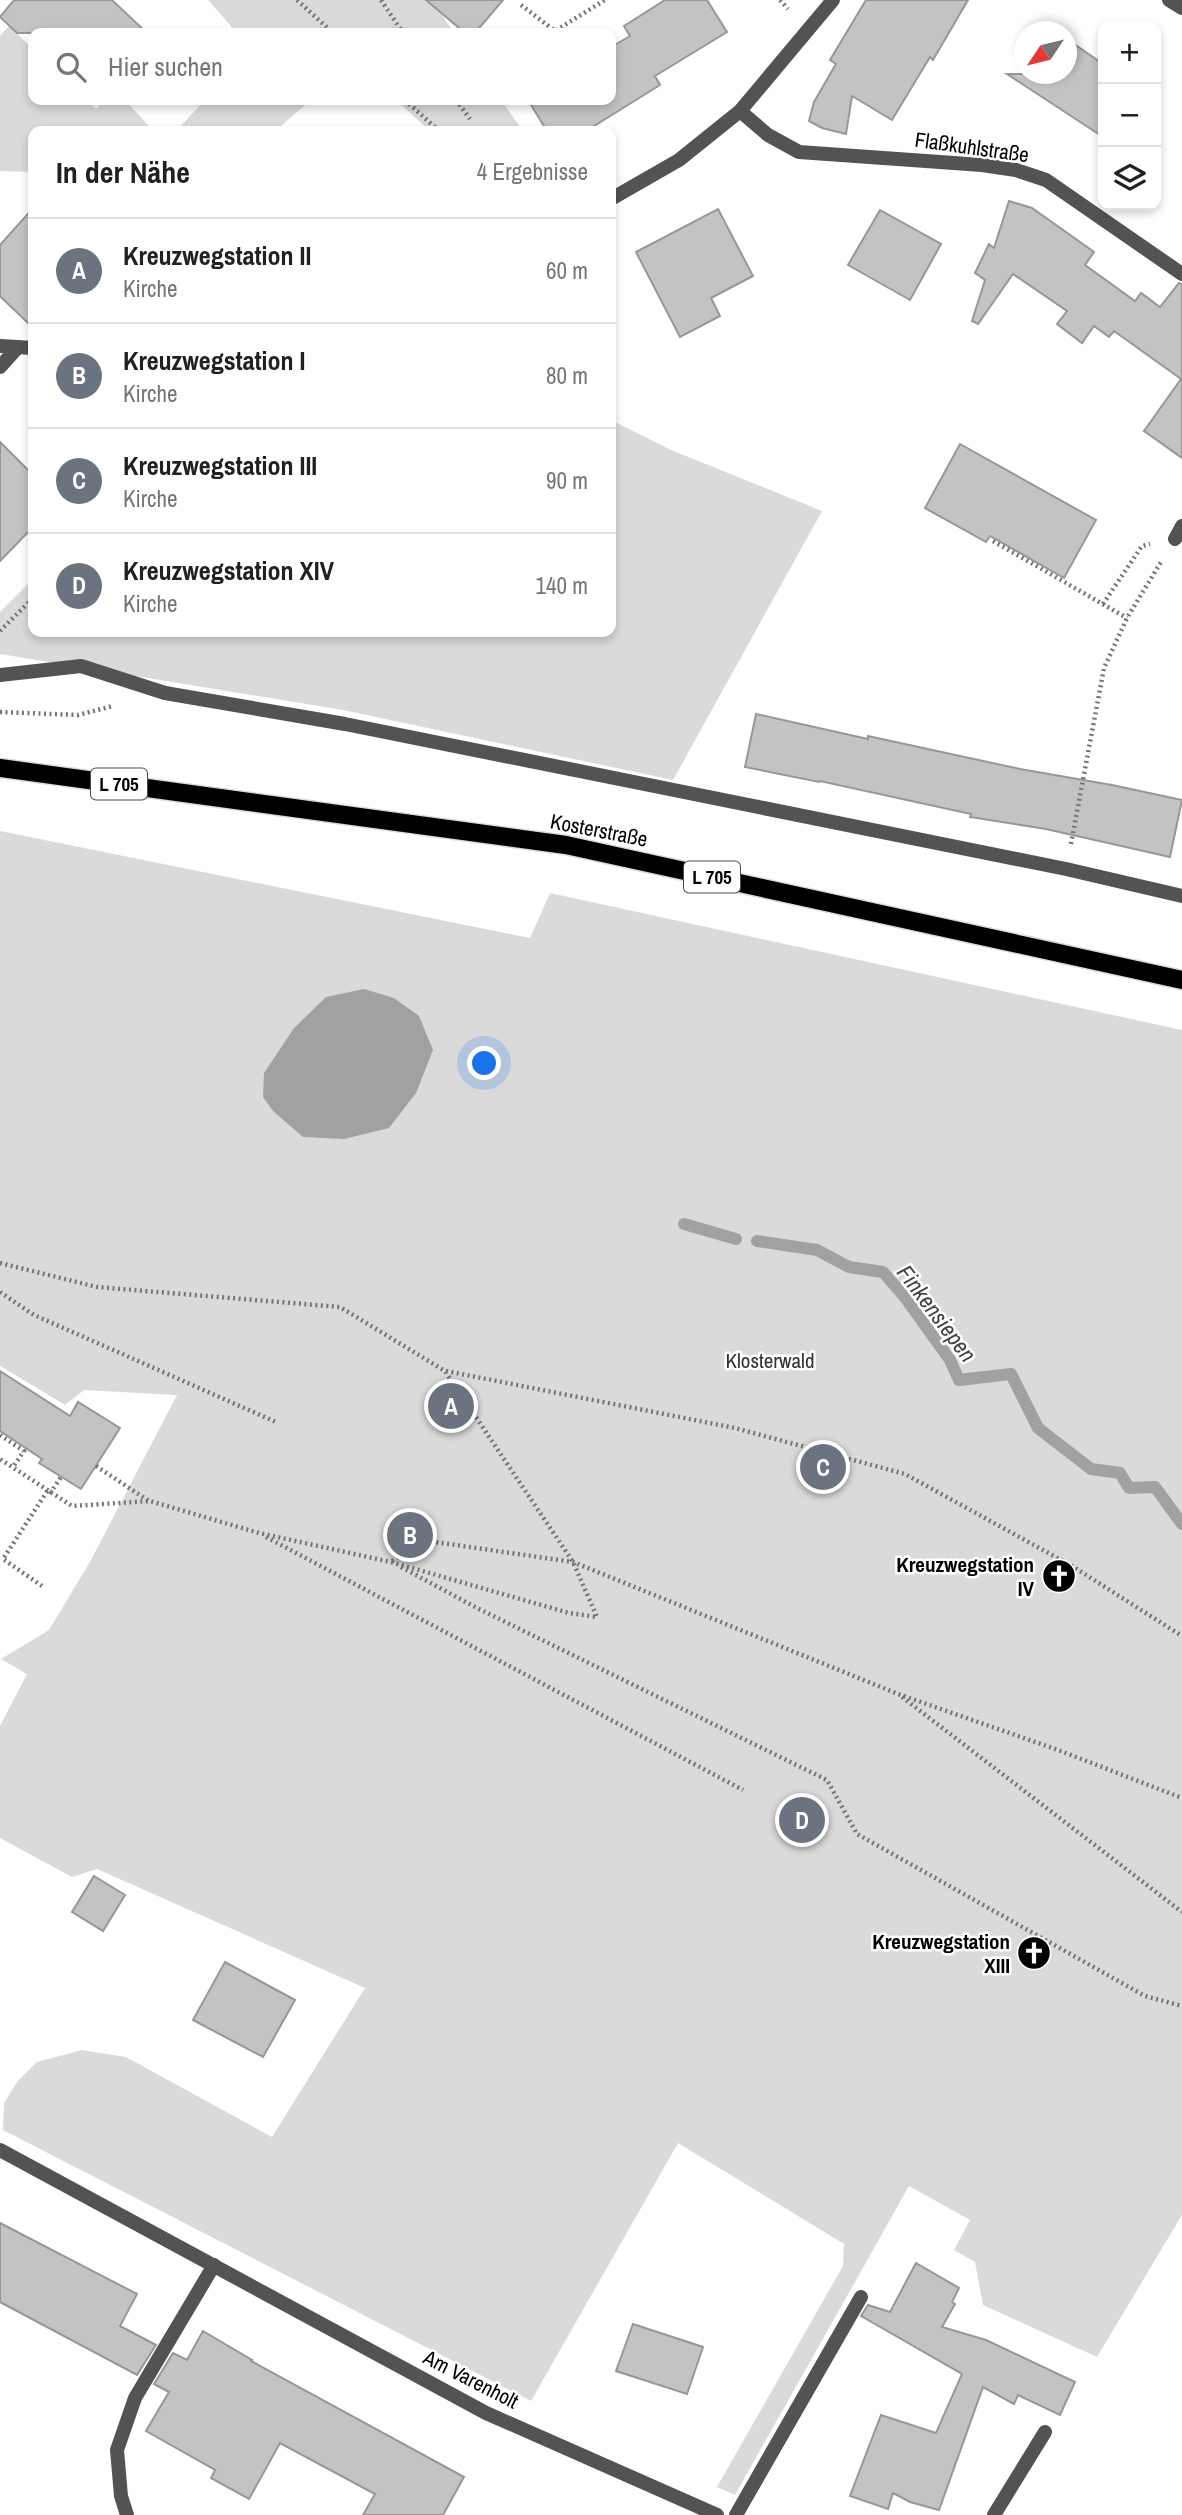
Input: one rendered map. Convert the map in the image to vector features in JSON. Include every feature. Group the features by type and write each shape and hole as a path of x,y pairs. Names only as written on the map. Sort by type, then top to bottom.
{"main road":[{"name":"Kosterstraße","path":"0,768 566,845 1182,981"}],"street":[{"path":"616,196 679,160 740,111 833,0"},
{"path":"1168,0 1182,8"},
{"name":"Flaßkuhlstraße","path":"740,111 768,135 799,152 982,165 1016,170 1046,180 1182,274"},
{"path":"0,346 28,348"},
{"path":"0,367 18,347"},
{"path":"0,675 81,666 165,694 345,724 1066,869 1182,896"},
{"name":"Am Varenholt","path":"0,2150 486,2413 717,2515"},
{"path":"127,2515 121,2496 117,2450 135,2398 214,2265"},
{"path":"736,2515 861,2297"},
{"path":"994,2515 1045,2432"}],"path":[{"path":"297,0 328,28"},
{"path":"382,0 401,28"},
{"path":"561,28 605,0"},
{"path":"521,5 550,28"},
{"path":"410,105 434,126"},
{"path":"460,105 470,119"},
{"path":"1103,604 1142,546 1178,533"},
{"path":"1072,837 1104,668 1127,618 1178,533"},
{"path":"993,541 1127,618"},
{"path":"0,631 28,603"},
{"path":"0,712 78,715 115,706"},
{"path":"0,1264 97,1287 340,1307 445,1371 735,1428 905,1474 1072,1566 1182,1636"},
{"path":"0,1292 34,1315 276,1422"},
{"path":"96,1466 150,1501 259,1533 391,1562 569,1614 597,1617 573,1562 445,1371"},
{"path":"0,1435 24,1451 13,1468"},
{"path":"0,1459 72,1506 150,1501"},
{"path":"51,1492 61,1477"},
{"path":"42,1586 2,1559 48,1490 51,1492"},
{"path":"259,1533 743,1790"},
{"path":"391,1562 428,1541 573,1562 898,1694 1058,1750 1182,1798"},
{"path":"391,1562 477,1608 827,1780 857,1834 1145,1996 1182,2006"},
{"path":"898,1694 1182,1912"},
{"path":"1037,1951 1051,1943"}],"green space":[{"path":"208,0 454,0 442,15 451,28 233,28"},
{"path":"9,26 28,44 28,105 92,105 96,109 100,105 130,105 148,126 28,126 28,172 0,171 0,36"},
{"path":"200,105 305,105 281,126 181,126"},
{"path":"401,105 505,105 519,126 425,126"},
{"path":"616,422 671,450 822,511 673,780 343,710 0,654 0,612 28,584 28,637 616,637"},
{"name":"Klosterwald","path":"0,831 530,938 550,893 1182,1030 1182,2215 1097,2357 983,2305 975,2262 954,2250 970,2220 909,2186 735,2495 717,2487 843,2266 844,2244 678,2143 531,2401 3,2130 4,2103 17,2082 37,2062 82,2050 126,2057 272,2137 365,1988 97,1869 72,1877 0,1838 0,1726 27,1674 1,1659 49,1630 91,1560 177,1395 84,1390 65,1405 0,1366"}],"shaded area":[{"path":"364,989 394,998 419,1016 433,1050 416,1093 389,1128 344,1139 303,1137 273,1111 263,1097 264,1073 294,1028 326,997"}],"building":[{"path":"14,0 112,0 142,28 28,28 28,33 17,33 0,17"},
{"path":"426,0 503,0 479,28 459,28"},
{"path":"665,0 707,0 727,32 655,76 660,85 594,126 544,126 531,105 616,105 616,44 630,36 624,26"},
{"path":"866,0 968,0 933,60 930,57 892,120 852,96 846,134 822,128 809,121 814,102 836,64 830,60"},
{"path":"1077,46 1098,61 1098,134 1022,84 1077,84"},
{"path":"1009,201 1032,208 1094,252 1085,265 1135,301 1141,293 1160,307 1179,283 1182,284 1182,458 1144,431 1181,379 1114,331 1109,337 1094,326 1082,343 1057,324 1067,311 1013,274 978,324 972,321 985,280 975,273 989,244 994,248"},
{"path":"718,209 753,276 711,298 720,316 680,337 636,252"},
{"path":"880,210 941,244 910,300 848,265"},
{"path":"28,214 28,323 0,296 0,245"},
{"path":"0,442 28,470 28,532 0,561"},
{"path":"960,444 1096,520 1064,578 990,536 986,542 925,508"},
{"path":"756,714 868,739 868,736 1182,800 1170,857 1046,829 970,817 971,814 745,767"},
{"path":"0,1371 70,1416 78,1402 120,1428 81,1489 39,1463 42,1459 0,1431"},
{"path":"94,1876 125,1895 103,1931 72,1912"},
{"path":"225,1962 295,2000 263,2057 193,2020"},
{"path":"0,2223 137,2294 120,2326 156,2345 137,2375 0,2302"},
{"path":"916,2263 959,2288 952,2302 955,2304 942,2327 986,2340 1075,2382 1060,2415 1018,2395 1014,2404 983,2387 939,2510 910,2502 893,2493 888,2509 850,2496 881,2415 936,2433 962,2374 861,2316 868,2305 890,2312"},
{"path":"633,2324 703,2347 687,2394 616,2371"},
{"path":"203,2331 251,2361 464,2477 443,2515 363,2515 375,2494 280,2443 249,2499 211,2478 215,2470 146,2431 169,2392 154,2384 173,2353 187,2360"}],"waterway":[{"name":"Finkensiepen","path":"684,1224 736,1239"},
{"name":"Finkensiepen","path":"757,1241 817,1250 849,1267 883,1272 904,1296 950,1360 959,1380 1011,1374 1038,1428 1091,1469 1120,1473 1129,1488 1155,1487 1182,1524"}],"place":[{"name":"Kreuzwegstation II","path":"451,1406"},
{"name":"Kreuzwegstation III","path":"823,1467"},
{"name":"Kreuzwegstation I","path":"410,1535"},
{"name":"Kreuzwegstation IV","path":"1059,1576"},
{"name":"Kreuzwegstation XIV","path":"802,1820"},
{"name":"Kreuzwegstation XIII","path":"1034,1953"}]}
